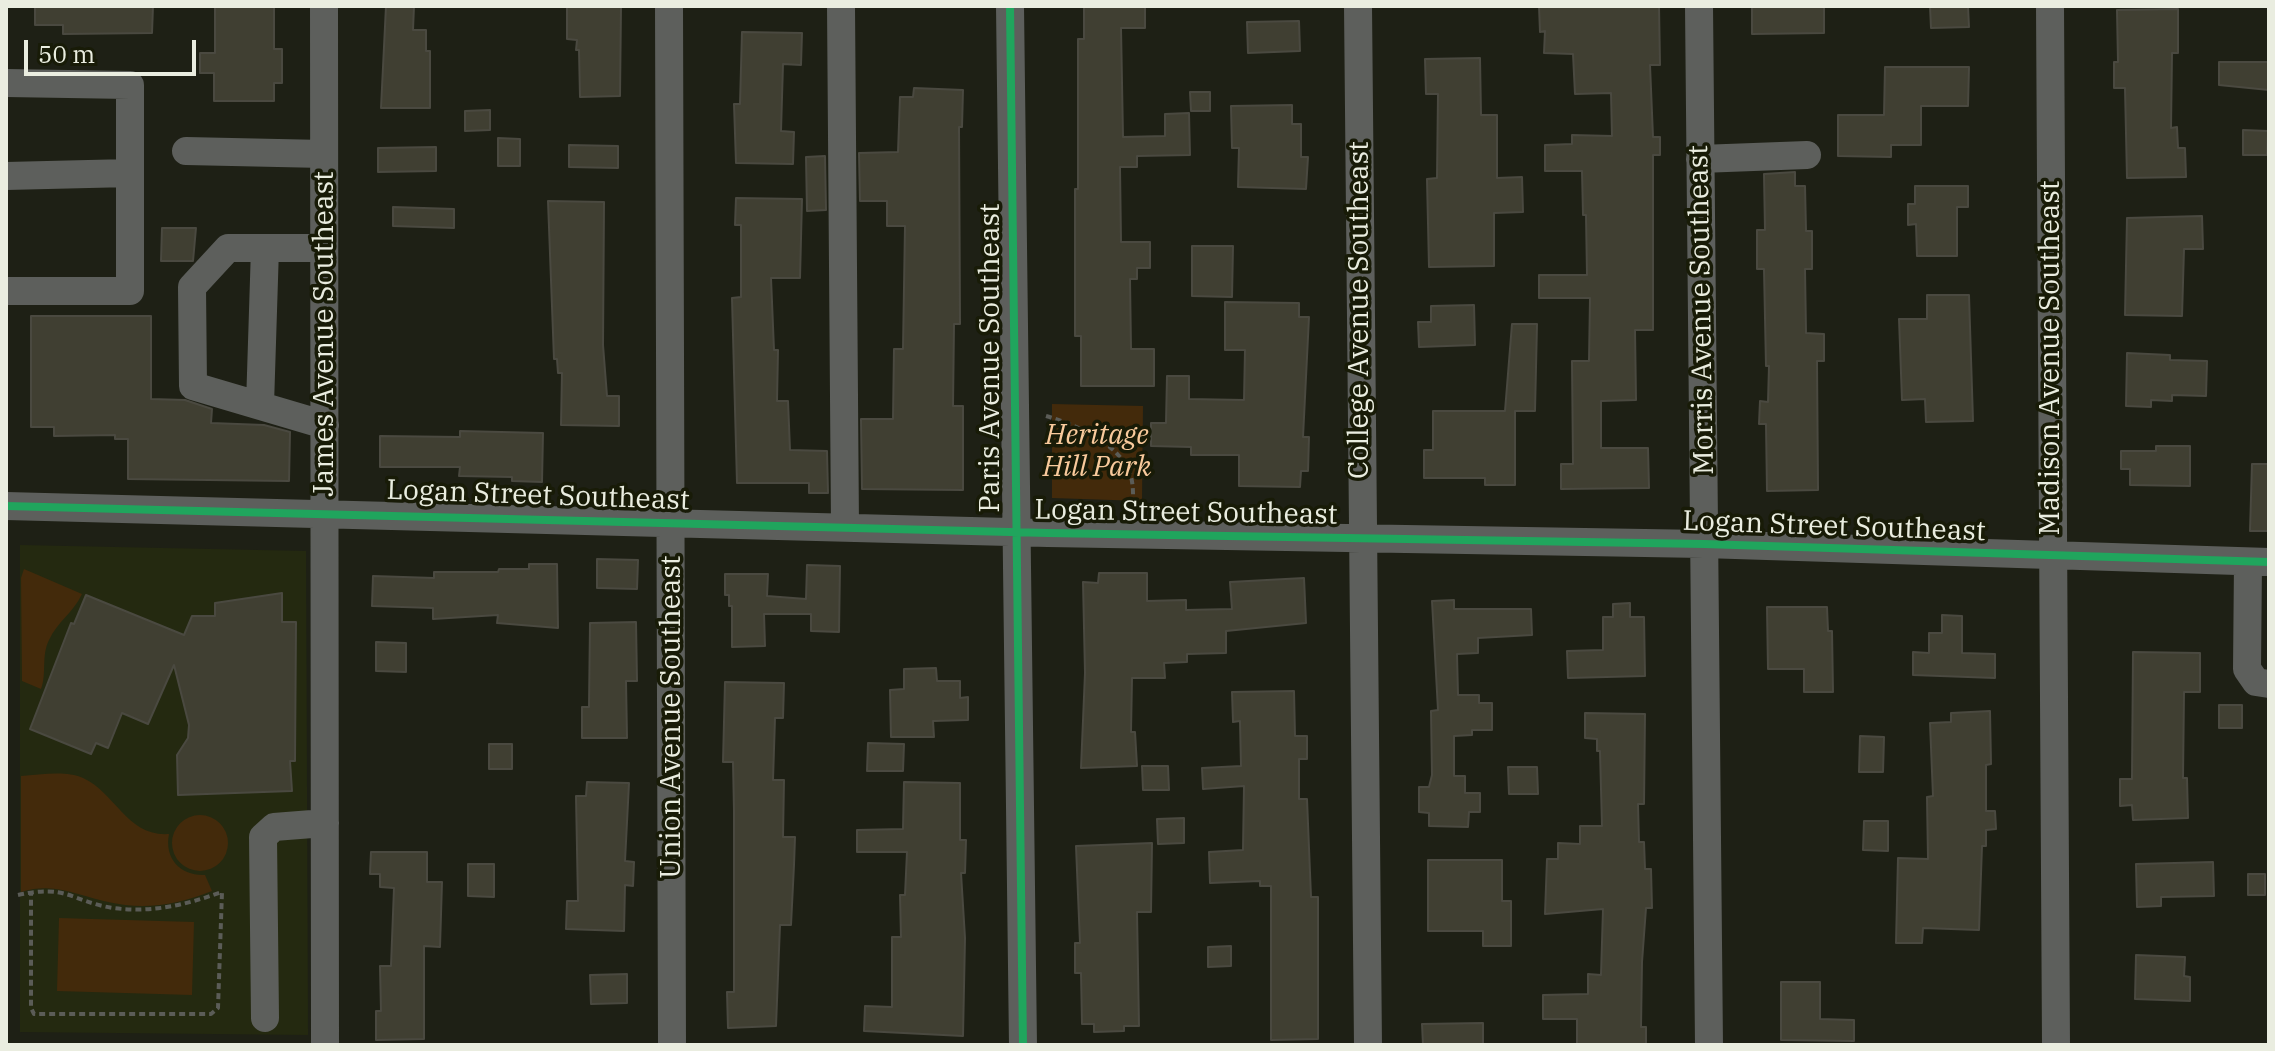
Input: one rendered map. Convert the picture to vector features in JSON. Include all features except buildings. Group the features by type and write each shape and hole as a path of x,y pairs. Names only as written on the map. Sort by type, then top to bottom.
{"street":[{"name":"James Avenue Southeast","path":"324,6 325,1045"},
{"name":"Union Avenue Southeast","path":"669,6 672,1045"},
{"path":"841,6 845,527"},
{"name":"Paris Avenue Southeast","path":"1010,6 1023,1045"},
{"name":"College Avenue Southeast","path":"1358,6 1368,1045"},
{"name":"Morris Avenue Southeast","path":"1699,6 1709,1045"},
{"name":"Madison Avenue Southeast","path":"2050,6 2056,1045"},
{"path":"6,83 130,85 131,232 130,291 6,291"},
{"path":"186,151 324,154"},
{"path":"1700,159 1807,155"},
{"path":"6,176 130,173"},
{"path":"324,248 228,248 192,287 193,386 325,425"},
{"path":"260,405 265,248"},
{"name":"Logan Street Southeast","path":"6,506 1015,532 1704,544 2259,562"},
{"path":"2259,562 2247,669 2256,682 2269,684"},
{"path":"265,1018 263,837 274,827 325,823"}],"path":[{"path":"1046,416 1073,424 1118,456 1130,472 1133,509"},
{"path":"18,895 31,892 65,891 111,907 160,909 222,892 218,1008 211,1014 160,1011 34,1014 31,1008 31,892"}],"shaded area":[{"path":"20,545 306,551 308,1035 20,1032"}],"green space":[{"name":"Heritage Hill Park","path":"1052,404 1143,406 1142,501 1052,498"},
{"path":"24,569 82,594 49,640 41,689 22,681 21,578"},
{"path":"68,774 83,778 142,829 169,834 169,851 176,864 189,873 205,875 212,891 150,906 113,903 57,889 21,892 21,776"},
{"path":"200,815 220,823 228,843 220,863 200,871 180,863 172,843 180,823"},
{"path":"59,918 194,922 192,995 57,991"}],"cycle path":[{"path":"1010,6 1023,1045"},
{"path":"6,506 1048,533 1704,544 2269,562"}]}
